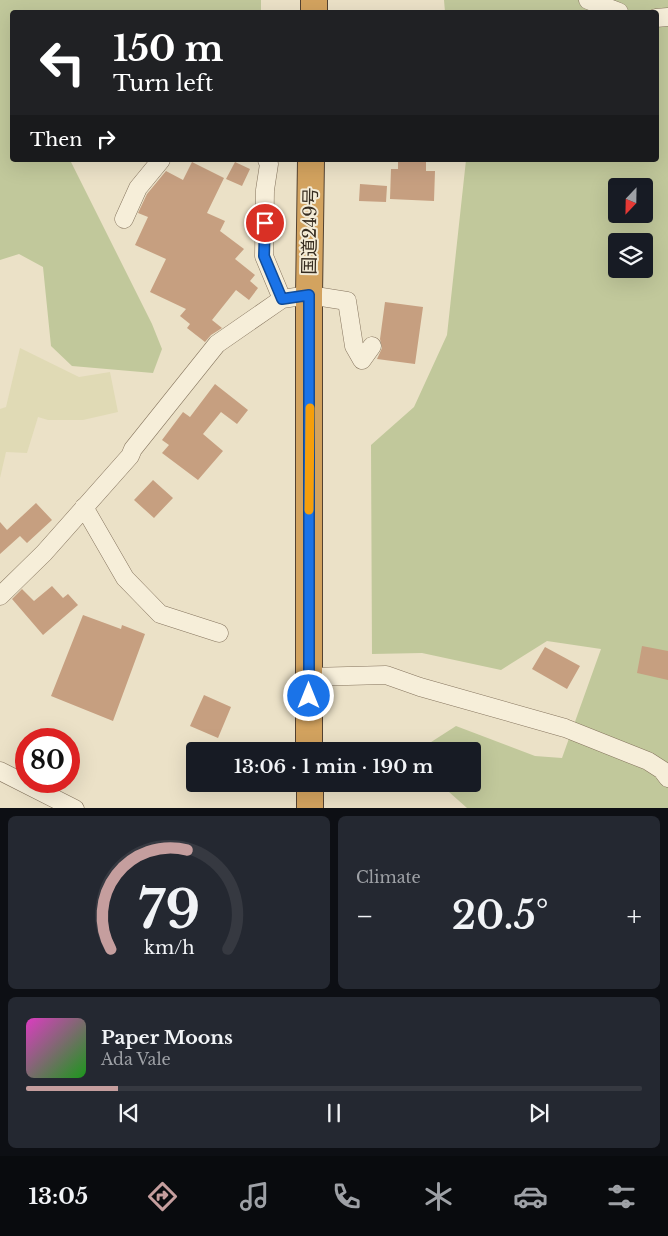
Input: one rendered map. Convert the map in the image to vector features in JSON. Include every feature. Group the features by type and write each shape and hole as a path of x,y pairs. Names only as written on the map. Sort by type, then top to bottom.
{"highway":[{"name":"国道249号","path":"309,742 311,162"},
{"path":"310,792 310,808"}],"street":[{"path":"588,0 613,10"},
{"path":"124,219 138,188 159,162"},
{"path":"268,162 265,190 264,256 282,299"},
{"path":"0,596 44,554 130,456 133,448 217,344 282,299 309,295 347,301 354,346 362,360 372,346"},
{"path":"84,508 125,578 160,614 219,632"},
{"path":"308,677 386,675 420,687 566,728 648,761 662,770 668,778"},
{"path":"0,771 75,808"}],"shaded area":[{"path":"20,348 79,377 110,372 118,412 83,420 48,420 38,417 27,453 6,452 0,478 0,409 6,407"}],"green space":[{"path":"0,0 261,0 261,10 10,10 10,162 71,162 152,324 162,349 153,373 72,366 51,346 43,267 19,254 0,260"},
{"path":"444,0 668,0 668,808 467,808 449,792 481,792 481,742 431,742 456,726 535,756 562,758 601,649 547,641 501,670 422,653 372,654 371,445 414,407 447,335 466,162 659,162 659,10 445,10"}],"building":[{"path":"192,162 224,178 207,213 225,221 220,231 244,249 235,259 255,275 250,281 258,288 249,300 236,290 212,320 222,328 211,335 205,342 187,328 190,324 180,316 186,309 150,292 166,259 135,245 148,217 138,213 147,194 166,171 183,180"},
{"path":"235,162 250,169 242,186 226,179"},
{"path":"398,162 426,162 426,171 435,171 434,201 390,199 391,169 398,169"},
{"path":"360,184 387,186 386,202 359,201"},
{"path":"385,302 423,307 415,364 377,359 382,348 380,339"},
{"path":"215,384 248,410 237,424 221,412 203,434 223,451 198,480 162,453 169,445 162,440 183,412 190,417"},
{"path":"153,480 173,498 154,518 134,500"},
{"path":"36,503 52,520 27,543 20,536 0,554 0,522 7,530"},
{"path":"52,586 63,598 68,594 78,605 43,635 12,599 22,589 34,601"},
{"path":"83,615 121,629 122,625 145,634 113,721 51,696"},
{"path":"642,646 668,651 668,680 637,673"},
{"path":"545,647 580,666 567,689 532,669"},
{"path":"204,695 231,707 218,738 190,726"}],"slow traffic":[{"path":"309,510 310,408"}],"route":[{"path":"265,223 264,256 282,299 309,295 309,696"}]}
